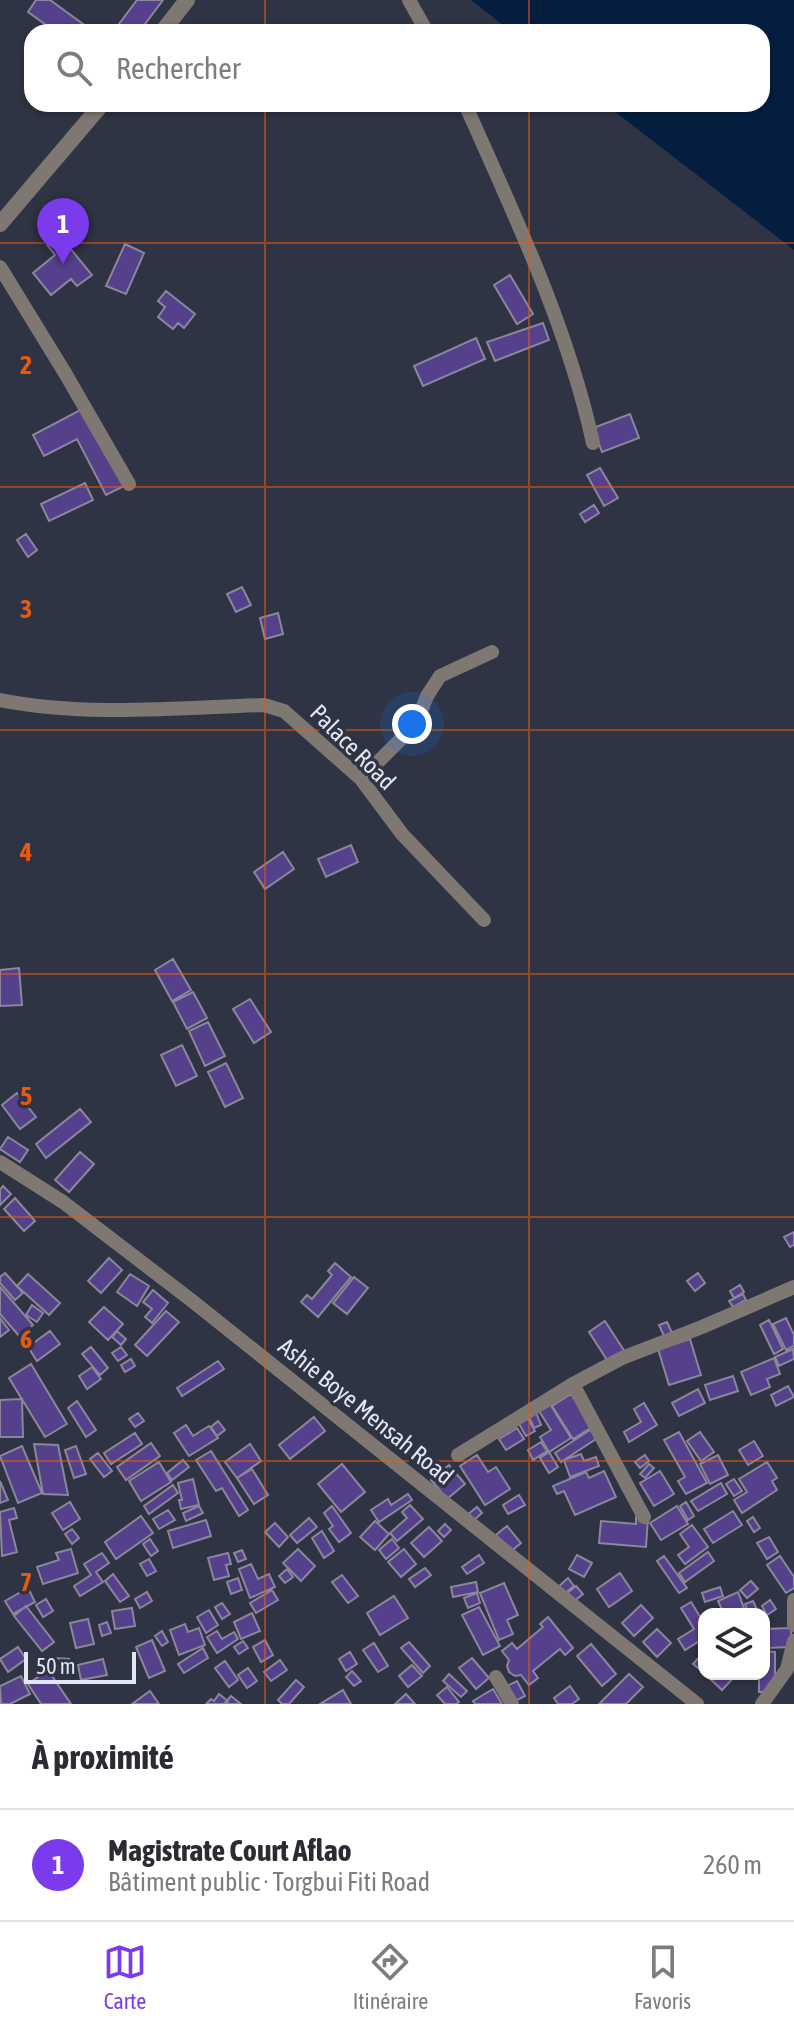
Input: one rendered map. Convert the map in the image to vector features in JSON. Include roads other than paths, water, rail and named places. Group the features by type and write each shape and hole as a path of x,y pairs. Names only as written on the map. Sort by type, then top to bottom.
{"street":[{"path":"168,24 187,0"},
{"path":"409,0 422,24"},
{"path":"0,224 95,112"},
{"path":"469,112 528,246 583,398 593,443"},
{"path":"0,267 129,484"},
{"path":"361,779 416,724 427,696 440,676 492,652"},
{"name":"Palace Road","path":"0,700 34,707 97,712 264,705 284,711 361,779 402,834 484,920"},
{"name":"Ashie Boye Mensah Road","path":"0,1162 63,1202 191,1300 697,1704"},
{"path":"458,1455 573,1384 622,1358 794,1287"},
{"path":"573,1384 644,1517"},
{"path":"794,1600 794,1625"},
{"path":"762,1704 787,1669 794,1641"},
{"path":"496,1677 512,1704"}],"water":[{"path":"471,0 794,0 794,250 615,112 770,112 770,24 502,24"}],"place":[{"name":"Magistrate Court Aflao","path":"63,264"}]}
